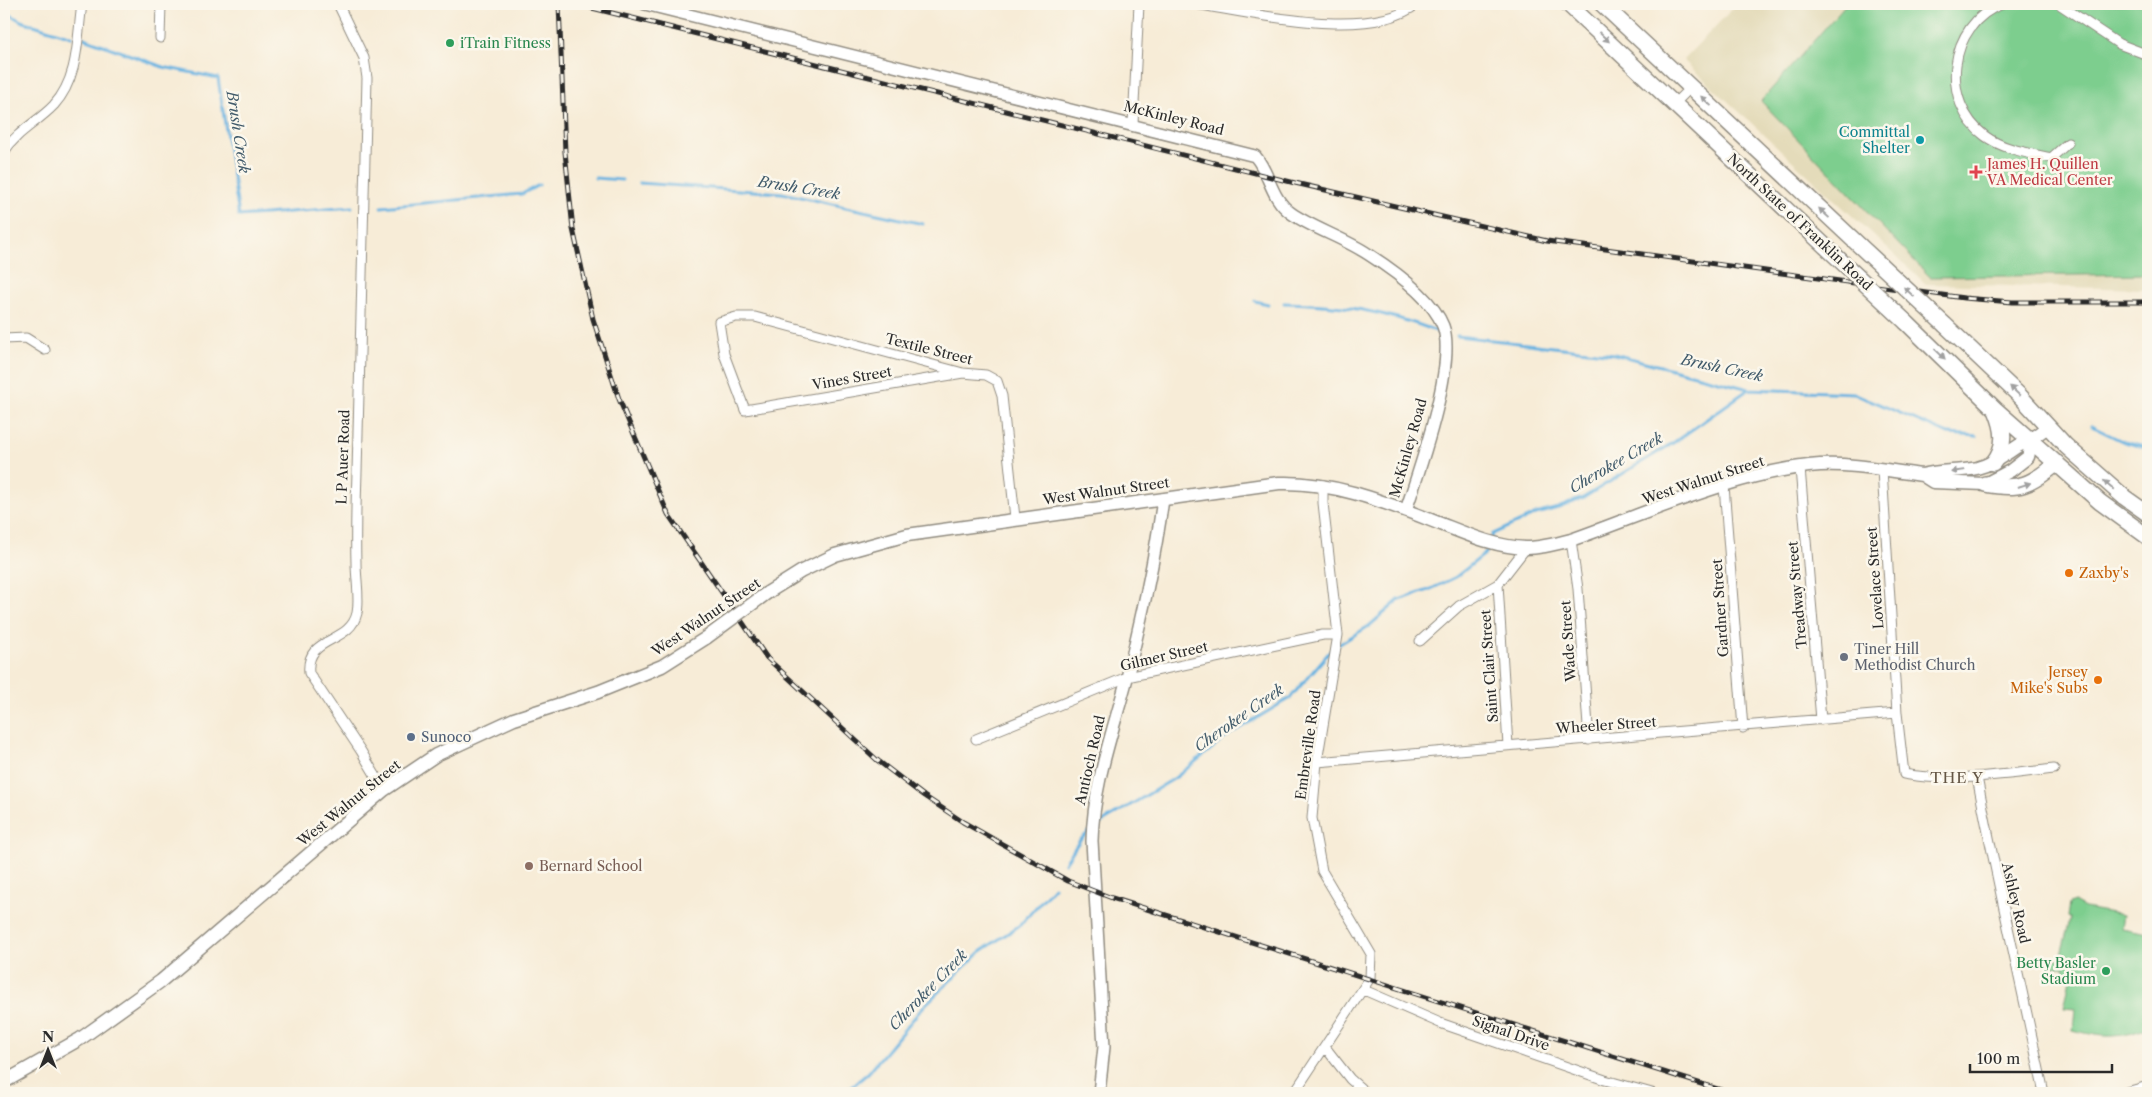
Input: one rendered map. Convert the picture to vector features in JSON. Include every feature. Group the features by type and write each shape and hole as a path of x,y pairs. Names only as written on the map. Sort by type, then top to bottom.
{"highway":[{"name":"North State of Franklin Road","path":"1568,4 1995,408 2100,502 2148,537"},
{"name":"North State of Franklin Road","path":"1602,4 2020,396 2047,427 2090,469 2148,514"},
{"path":"1993,463 2002,449 2004,438 2002,423 1995,408"},
{"path":"1985,484 2003,488 2023,486 2031,483 2057,463"}],"main road":[{"name":"West Walnut Street","path":"4,1082 80,1039 161,981 384,790 436,755 469,738 514,719 598,692 662,666 706,638 767,593 802,571 835,555 861,546 907,534 1279,483 1323,485 1344,489 1490,542 1526,548 1571,540 1724,486 1756,476 1800,468 1840,465 1922,475 1933,472 1977,468 1993,463 2032,440 2047,427"},
{"name":"West Walnut Street","path":"1922,475 1933,482 1985,484 2010,471 2028,457 2032,440"}],"street":[{"path":"4,152 14,139 53,105 67,87 74,67 82,4"},
{"path":"160,38 161,4"},
{"name":"L P Auer Road","path":"338,4 364,58 367,78 355,532 357,612 352,625 343,633 320,646 310,656 308,665 309,673 361,751 384,790"},
{"name":"McKinley Road","path":"645,4 1133,124 1255,156 1262,164 1270,188 1290,212 1348,241 1390,268 1424,297 1438,315 1446,334 1446,368 1406,510"},
{"path":"1133,124 1139,4"},
{"path":"1195,4 1303,21 1330,23 1371,21 1401,13 1417,4"},
{"path":"2002,4 1980,16 1964,37 1955,66 1955,81 1965,111 1984,136 2011,149 2051,158 2068,142"},
{"path":"2060,4 2120,44 2148,55"},
{"path":"1674,104 1691,87"},
{"name":"Textile Street","path":"745,410 724,354 719,322 736,317 754,317 963,373 986,375 997,381 1002,396 1015,518"},
{"path":"4,339 26,338 45,350"},
{"name":"Vines Street","path":"745,410 963,373"},
{"name":"Treadway Street","path":"1800,468 1821,720"},
{"name":"Lovelace Street","path":"1882,470 1897,713 1904,774 1920,777 1977,777"},
{"name":"Embreville Road","path":"1294,1093 1364,990 1370,978 1371,954 1322,871 1312,818 1318,762 1337,642 1323,503 1323,485"},
{"name":"Gardner Street","path":"1724,486 1743,728"},
{"name":"Antioch Road","path":"1098,1093 1104,1047 1092,841 1093,812 1097,788 1127,677 1158,538 1163,499"},
{"name":"Wade Street","path":"1571,540 1578,588 1589,740"},
{"path":"1420,641 1459,606 1498,584 1526,548"},
{"name":"Saint Clair Street","path":"1498,584 1508,746"},
{"name":"Gilmer Street","path":"976,739 1127,677 1323,636 1337,642"},
{"name":"Wheeler Street","path":"1318,762 1743,728 1897,713"},
{"path":"1977,777 2054,769"},
{"name":"Ashley Road","path":"1977,777 1997,882 2032,1030 2044,1093"},
{"name":"Signal Drive","path":"1364,990 1440,1023 1605,1080 1652,1093"},
{"path":"1325,1047 1350,1079 1366,1093"},
{"path":"2123,1093 2148,1086"}],"shaded area":[{"name":"James H. Quillen VA Medical Center","path":"1737,4 2148,4 2148,289 1926,284 1683,60"}],"green space":[{"name":"James H. Quillen VA Medical Center","path":"1846,4 2148,4 2148,274 1930,277 1761,101"},
{"name":"Betty Basler Stadium","path":"2074,902 2085,908 2123,915 2121,928 2148,933 2148,1028 2119,1036 2093,1035 2073,1030 2075,1009 2064,1008 2071,974 2063,973 2065,967 2051,967 2053,959 2060,959 2070,919 2067,917 2069,904"}],"waterway":[{"name":"Brush Creek","path":"4,11 21,21 72,37"},
{"name":"Brush Creek","path":"84,38 163,67 218,78 239,216 352,207"},
{"name":"Brush Creek","path":"595,178 622,180"},
{"name":"Brush Creek","path":"639,183 782,193 923,224"},
{"name":"Brush Creek","path":"381,207 522,194 539,185"},
{"name":"Brush Creek","path":"1255,301 1268,304"},
{"name":"Brush Creek","path":"1284,303 1325,305 1363,310 1400,319 1439,332"},
{"name":"Brush Creek","path":"1457,336 1614,354 1749,389 1854,393 1948,434 1977,436"},
{"name":"Cherokee Creek","path":"1491,540 1493,534 1536,514 1583,498 1673,443 1749,389"},
{"name":"Brush Creek","path":"2091,426 2124,442 2148,448"},
{"name":"Cherokee Creek","path":"1338,645 1369,626 1399,600 1429,590 1456,577 1486,553 1488,546"},
{"name":"Cherokee Creek","path":"1096,826 1175,778 1230,734 1290,698 1333,648"},
{"name":"Cherokee Creek","path":"1065,863 1080,840 1089,832"},
{"name":"Cherokee Creek","path":"844,1093 868,1073 924,1006 980,952 1020,925 1054,887"}],"railway":[{"path":"559,4 565,152 573,229 593,319 619,399 668,514 767,658 877,760 924,796 963,822 1068,881 1112,898 1730,1093"},
{"path":"576,4 1295,183 1547,241 1964,298 2012,302 2148,302"}],"place":[{"name":"iTrain Fitness","path":"450,43"},
{"name":"Committal Shelter","path":"1920,140"},
{"name":"James H. Quillen VA Medical Center","path":"1976,172"},
{"name":"Zaxby's","path":"2069,573"},
{"name":"Tiner Hill Methodist Church","path":"1844,657"},
{"name":"Jersey Mike's Subs","path":"2098,680"},
{"name":"Sunoco","path":"411,737"},
{"name":"Bernard School","path":"529,866"},
{"name":"Betty Basler Stadium","path":"2106,971"}],"district":[{"name":"THE Y","path":"1957,778"}]}
